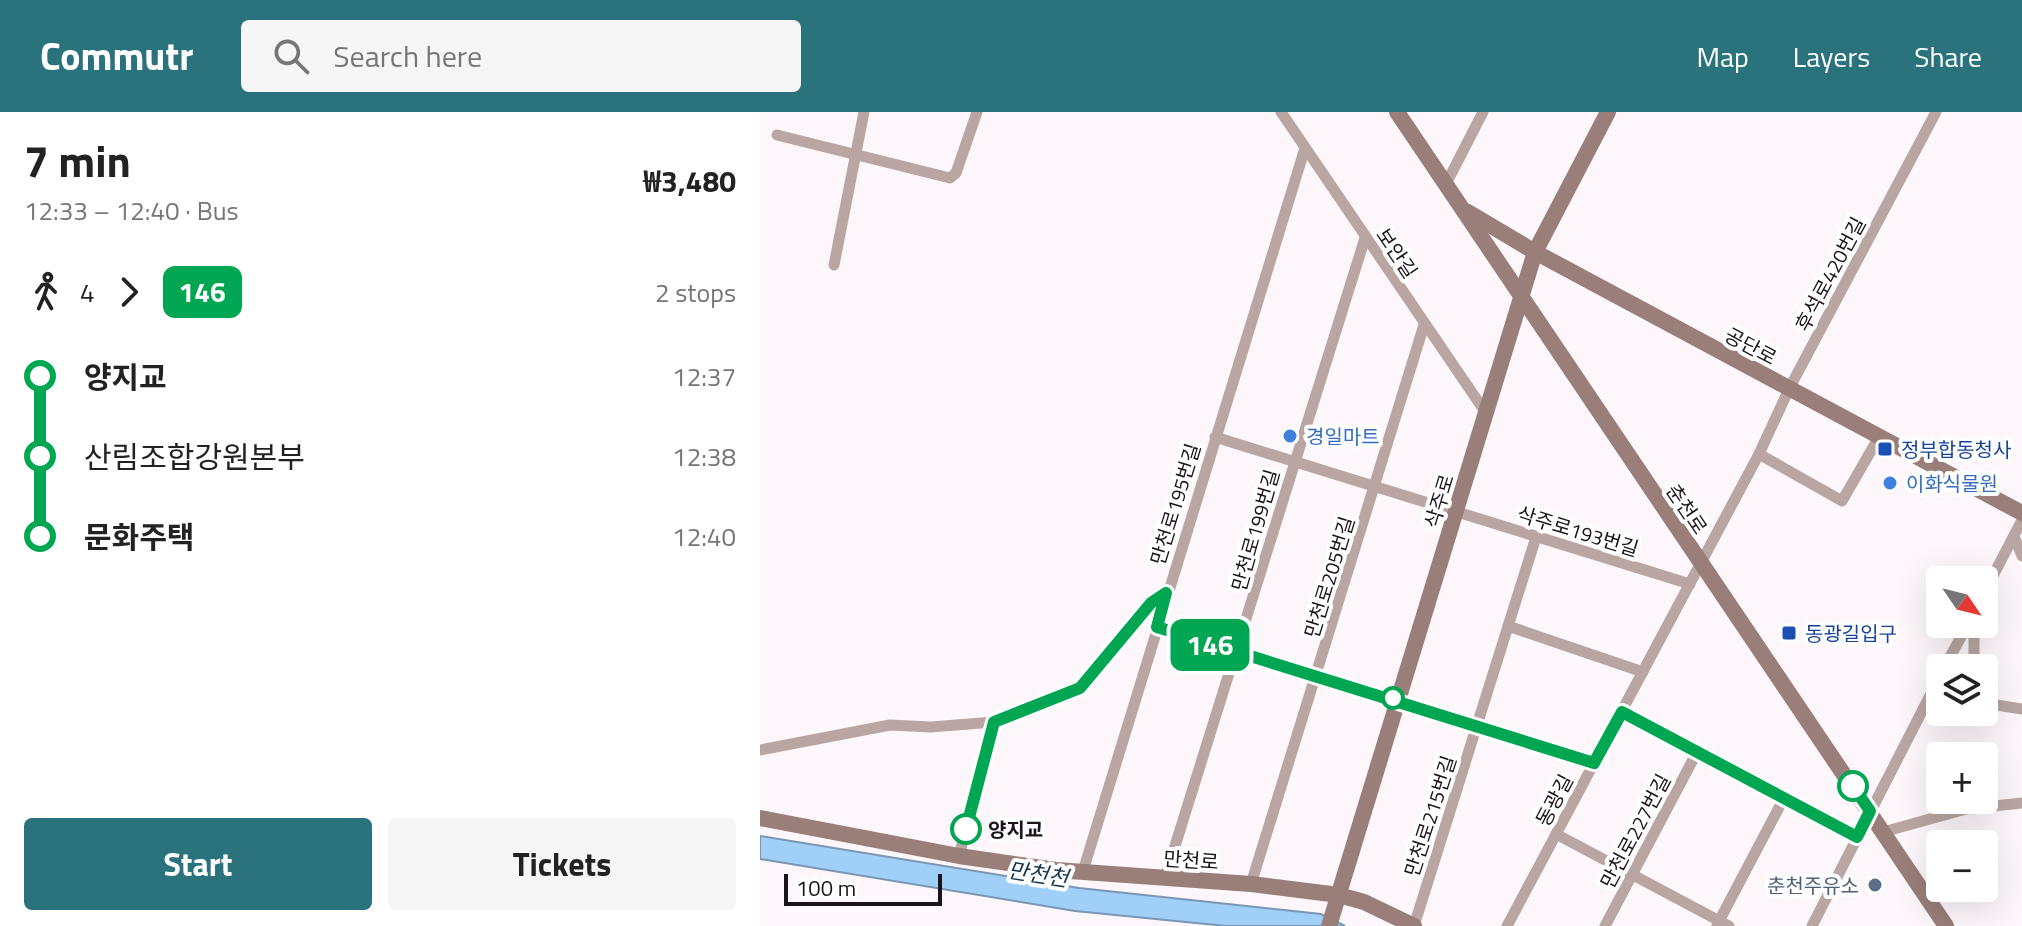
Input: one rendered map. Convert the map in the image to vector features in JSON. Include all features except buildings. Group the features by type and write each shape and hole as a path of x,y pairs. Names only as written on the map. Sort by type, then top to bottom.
{"street":[{"path":"834,265 864,112"},
{"path":"777,135 950,178 956,173 977,112"},
{"name":"보안길","path":"1281,112 1486,413"},
{"name":"춘천로","path":"1397,112 1946,926"},
{"path":"1446,184 1483,112"},
{"name":"삭주로","path":"1331,919 1535,252 1608,112"},
{"name":"후석로420번길","path":"1701,565 1789,389 1936,112"},
{"name":"만천로195번길","path":"1083,871 1305,148"},
{"name":"공단로","path":"1463,210 1535,252 2022,513"},
{"name":"만천로199번길","path":"1165,878 1365,238"},
{"name":"만천로205번길","path":"1251,884 1424,325"},
{"name":"삭주로193번길","path":"1215,437 1690,584"},
{"path":"1759,454 1842,501 1879,437"},
{"path":"1998,566 2022,520"},
{"path":"2014,536 2022,556"},
{"name":"만천로215번길","path":"1414,926 1536,537"},
{"name":"동광길","path":"1507,926 1701,565"},
{"path":"760,750 890,725 931,727 994,722 1080,688 1151,603 1166,593"},
{"path":"1508,626 1643,672"},
{"path":"1157,627 1237,654 1397,699 1594,763"},
{"path":"1998,705 2022,709"},
{"path":"1622,712 1857,837"},
{"path":"1812,926 1870,811 1926,714"},
{"path":"959,856 994,722"},
{"name":"만천로227번길","path":"1605,926 1697,752"},
{"path":"1556,834 1722,924 1784,798"},
{"path":"1883,832 1966,809 2022,803"},
{"name":"만천로","path":"760,818 959,856 1339,895 1364,902 1414,926"}],"water":[{"path":"760,836 1079,888 1321,914 1345,926 1226,926 1075,911 760,859"}],"bus line":[{"name":"146","path":"966,829 994,722 1080,688 1151,603 1166,593 1157,627 1237,654 1397,699 1594,763 1622,712 1857,837 1870,811 1853,786"}],"place":[{"name":"경일마트","path":"1290,436"},
{"name":"정부합동청사","path":"1885,449"},
{"name":"이화식물원","path":"1890,483"},
{"name":"동광길입구","path":"1789,633"},
{"name":"양지교","path":"966,829"},
{"name":"춘천주유소","path":"1875,885"}],"water label":[{"name":"만천천","path":"1038,874"}]}
